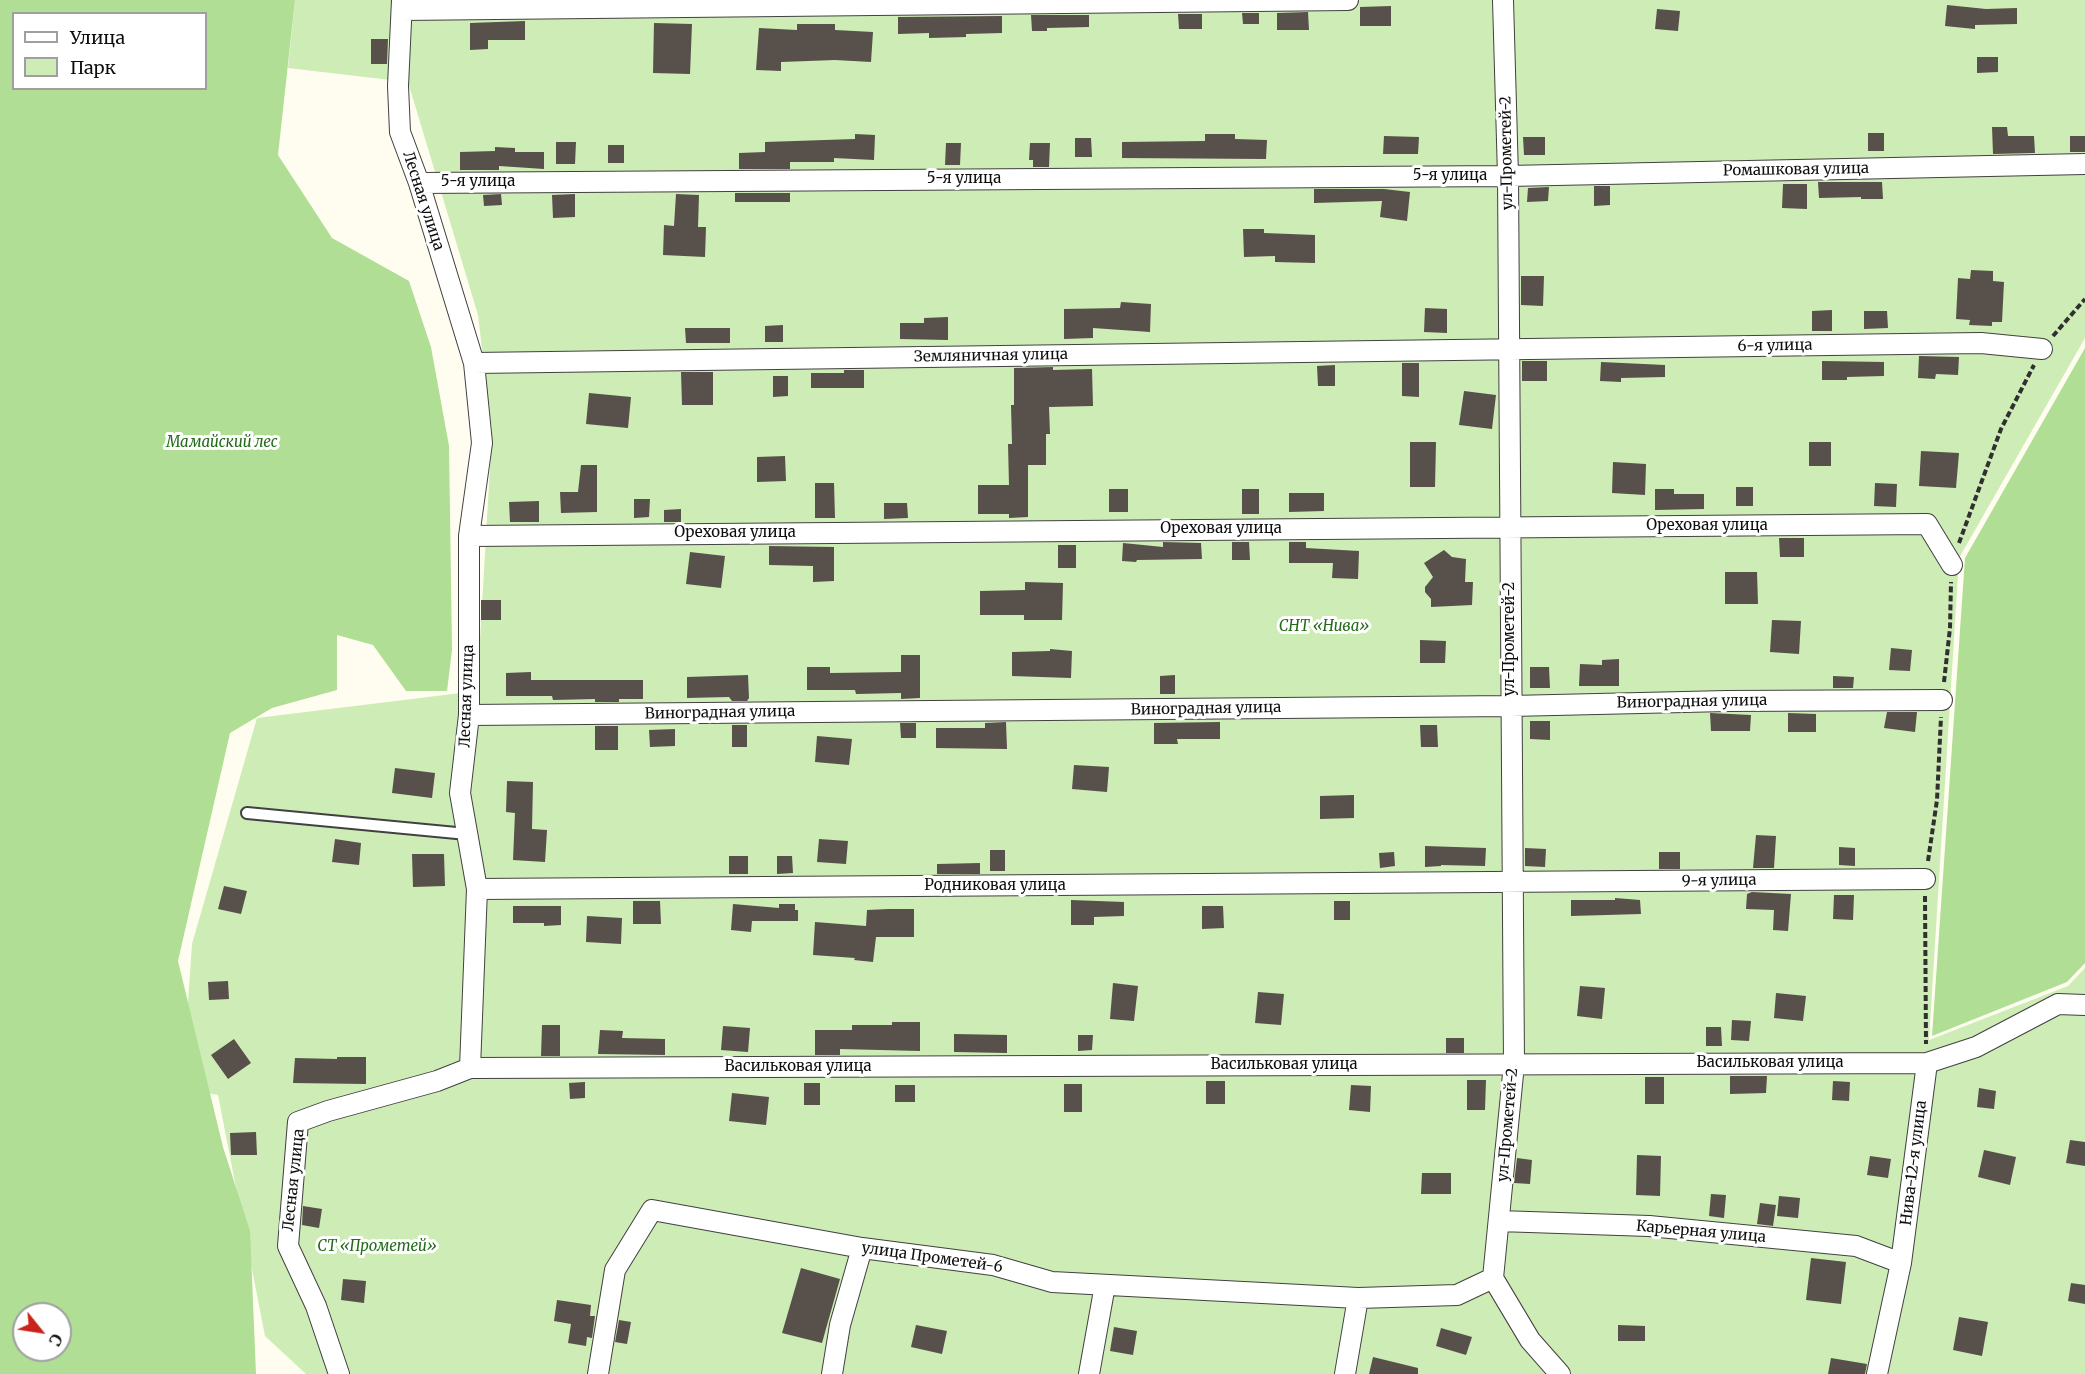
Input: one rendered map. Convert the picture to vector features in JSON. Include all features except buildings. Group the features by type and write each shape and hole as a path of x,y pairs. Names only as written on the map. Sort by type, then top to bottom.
{"street":[{"path":"402,5 1348,0"},
{"name":"ул-Прометей-2","path":"1493,1278 1514,1064 1508,176 1503,0"},
{"name":"Лесная улица","path":"339,1374 316,1306 288,1246 298,1122 437,1081 470,1068 477,889 460,793 470,715 469,536 482,443 474,363 419,183 400,132 398,86 402,5"},
{"name":"Ромашковая улица","path":"1508,176 2085,164"},
{"name":"5-я улица","path":"419,183 1508,176"},
{"name":"6-я улица","path":"1508,349 1981,343 2042,349"},
{"name":"Земляничная улица","path":"474,363 1508,349"},
{"name":"Ореховая улица","path":"469,536 1927,525 1952,565"},
{"name":"Виноградная улица","path":"470,715 1942,700"},
{"name":"9-я улица","path":"1513,883 1925,879"},
{"name":"Родниковая улица","path":"477,889 1513,883"},
{"name":"Васильковая улица","path":"470,1068 1927,1063 1976,1047 2058,1004 2085,1005"},
{"name":"Нива-12-я улица","path":"1877,1374 1900,1263 1927,1063"},
{"name":"улица Прометей-6","path":"598,1374 615,1270 652,1210 862,1248 993,1265 1052,1282 1358,1298 1457,1295 1493,1278"},
{"name":"Карьерная улица","path":"1499,1221 1649,1226 1856,1246 1900,1263"},
{"path":"832,1374 840,1325 862,1248"},
{"path":"1493,1278 1530,1340 1560,1374"},
{"path":"1089,1374 1105,1285"},
{"path":"1345,1374 1358,1298"}],"lane":[{"path":"247,813 467,834"}],"path":[{"path":"1927,1063 1925,879 1937,800 1942,700 1950,628 1952,565 2001,429 2042,349 2085,299"}],"green space":[{"name":"Мамайский лес","path":"0,0 295,0 278,155 332,238 409,281 431,347 449,446 452,650 447,691 406,691 373,645 337,635 337,690 272,708 230,733 178,961 223,1147 250,1231 256,1374 0,1374"},
{"name":"СНТ «Нива»","path":"295,0 2085,0 2085,338 1959,558 1929,1040 2068,986 2085,968 2085,1374 306,1374 265,1336 218,1095 182,1089 192,944 257,718 477,691 492,433 478,315 408,82 288,68"},
{"path":"2085,348 2085,963 2067,982 1932,1036 1965,558"}],"park label":[{"name":"СТ «Прометей»","path":"377,1247"}]}
